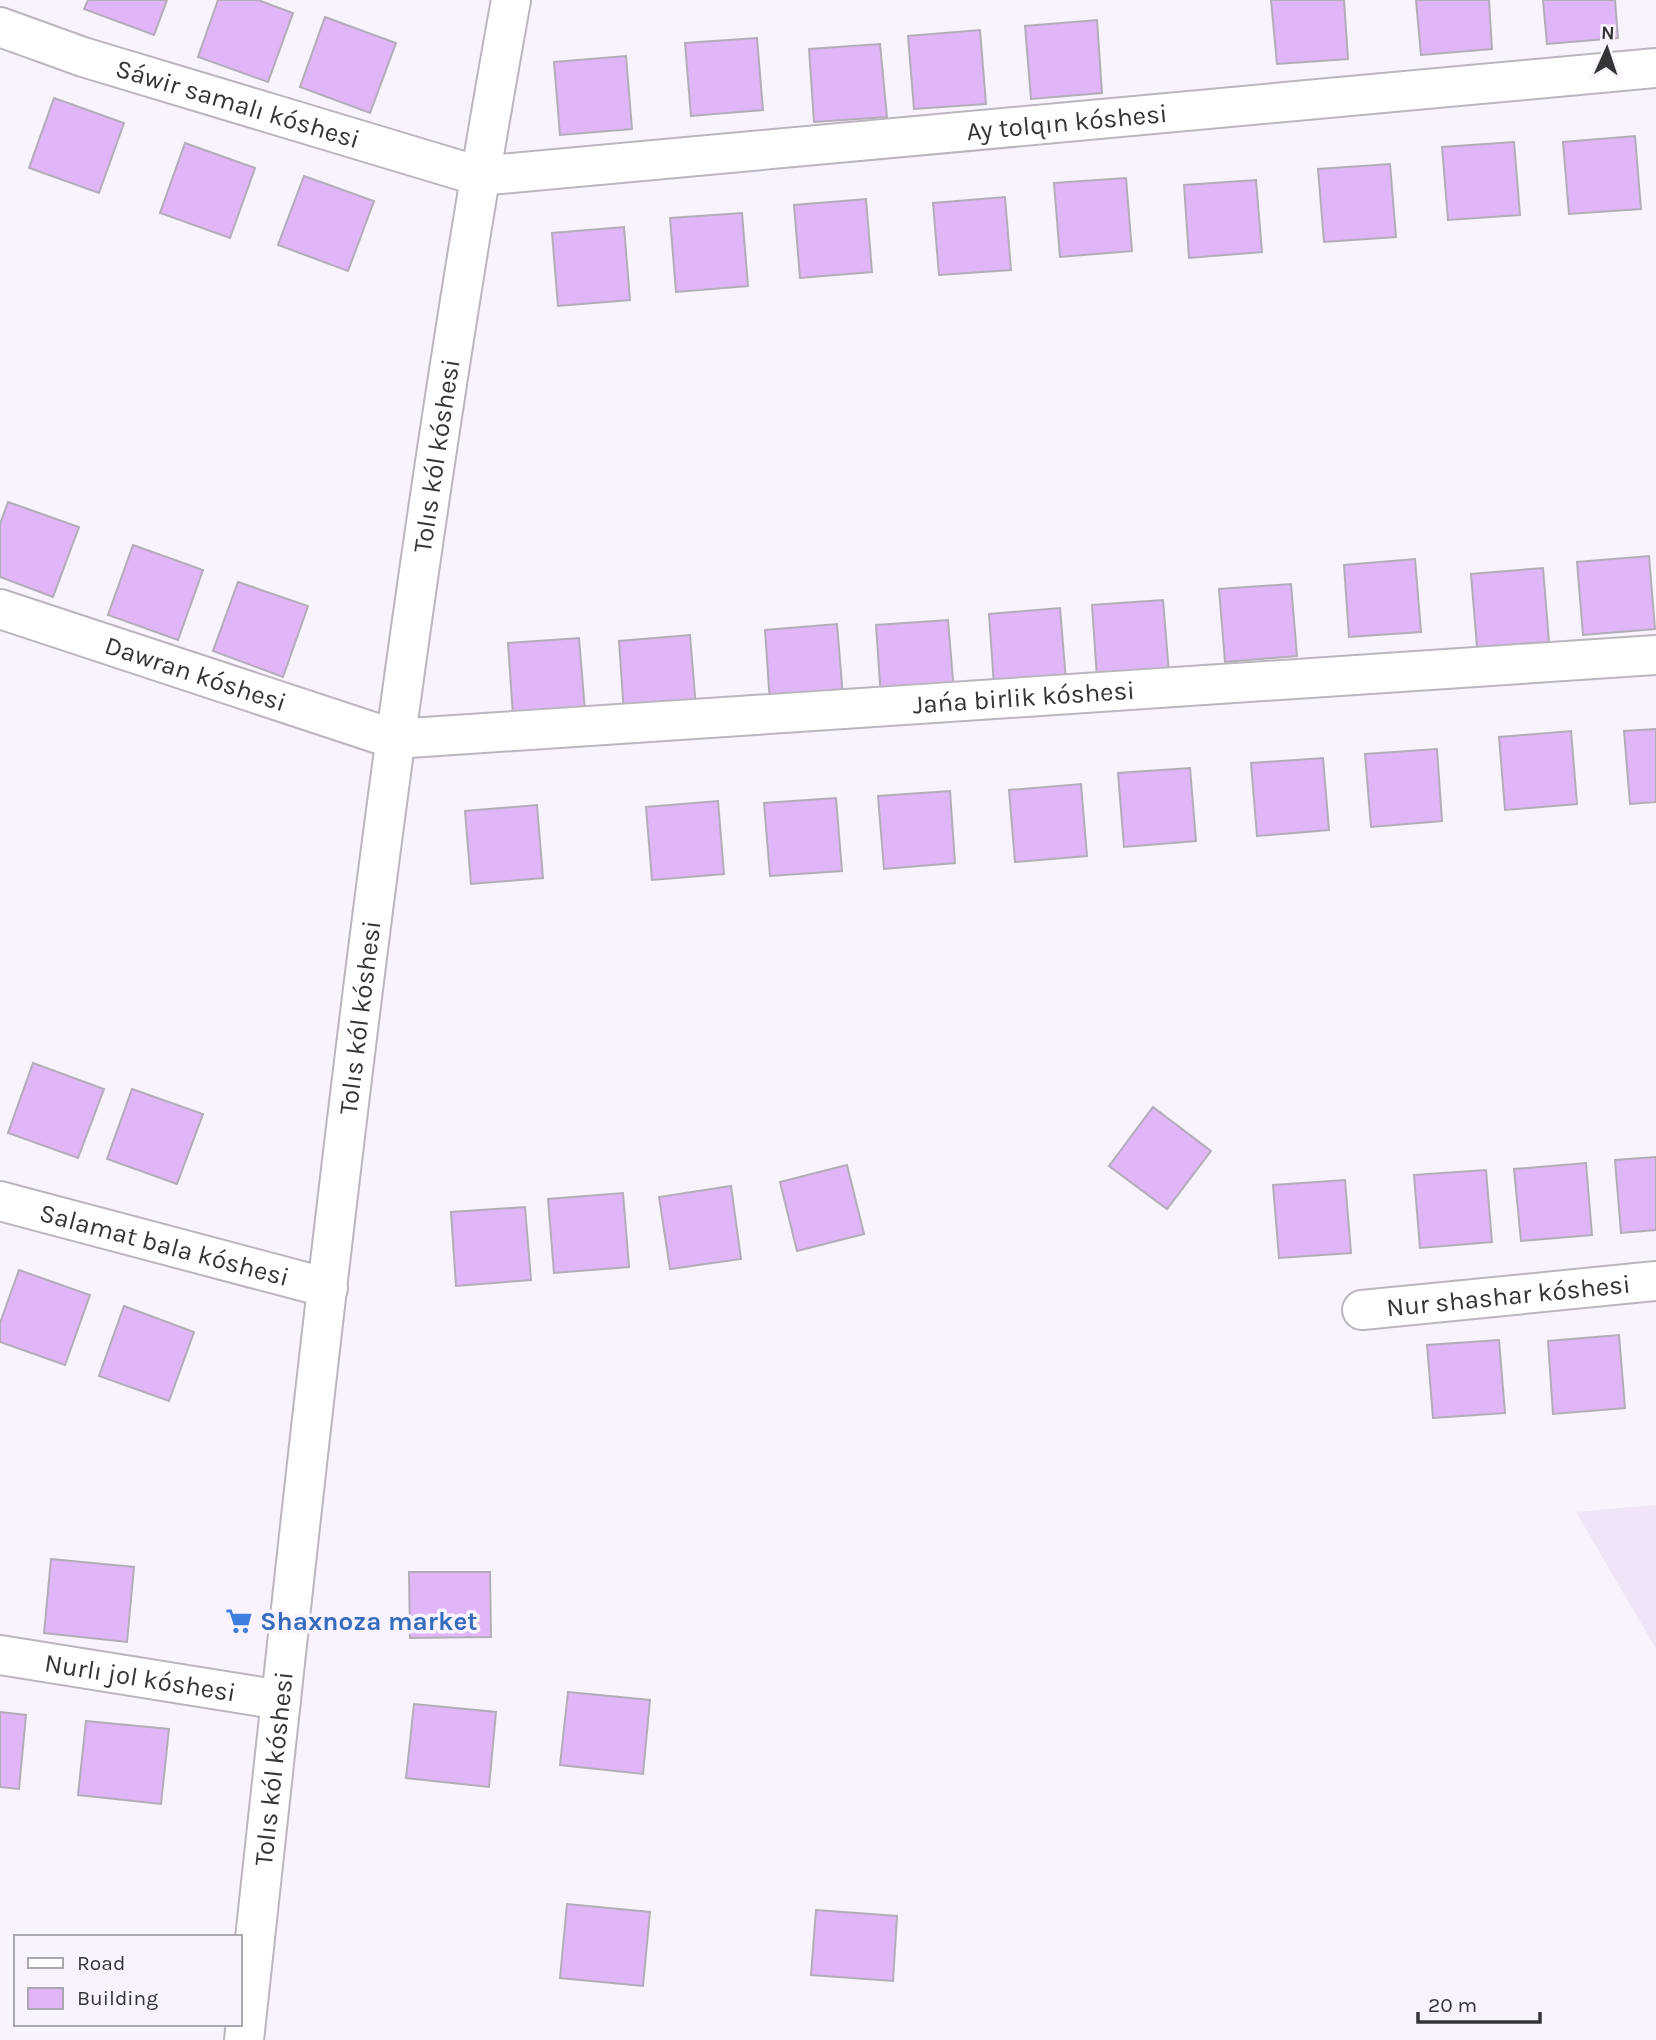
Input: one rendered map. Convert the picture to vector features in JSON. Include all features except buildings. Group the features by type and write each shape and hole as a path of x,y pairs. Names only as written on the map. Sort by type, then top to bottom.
{"street":[{"name":"Tolıs kól kóshesi","path":"244,2040 328,1287 394,739 479,176 511,0"},
{"name":"Sáwir samalı kóshesi","path":"0,27 83,57 479,176"},
{"name":"Ay tolqın kóshesi","path":"479,176 1656,68"},
{"name":"Dawran kóshesi","path":"0,609 394,739"},
{"name":"Jańa birlik kóshesi","path":"394,739 1656,655"},
{"name":"Salamat bala kóshesi","path":"0,1201 328,1287"},
{"name":"Nur shashar kóshesi","path":"1362,1310 1656,1281"},
{"name":"Nurlı jol kóshesi","path":"0,1654 281,1700"}],"shaded area":[{"path":"1656,1505 1656,1649 1576,1512"}],"place":[{"name":"Shaxnoza market","path":"239,1621"}]}
